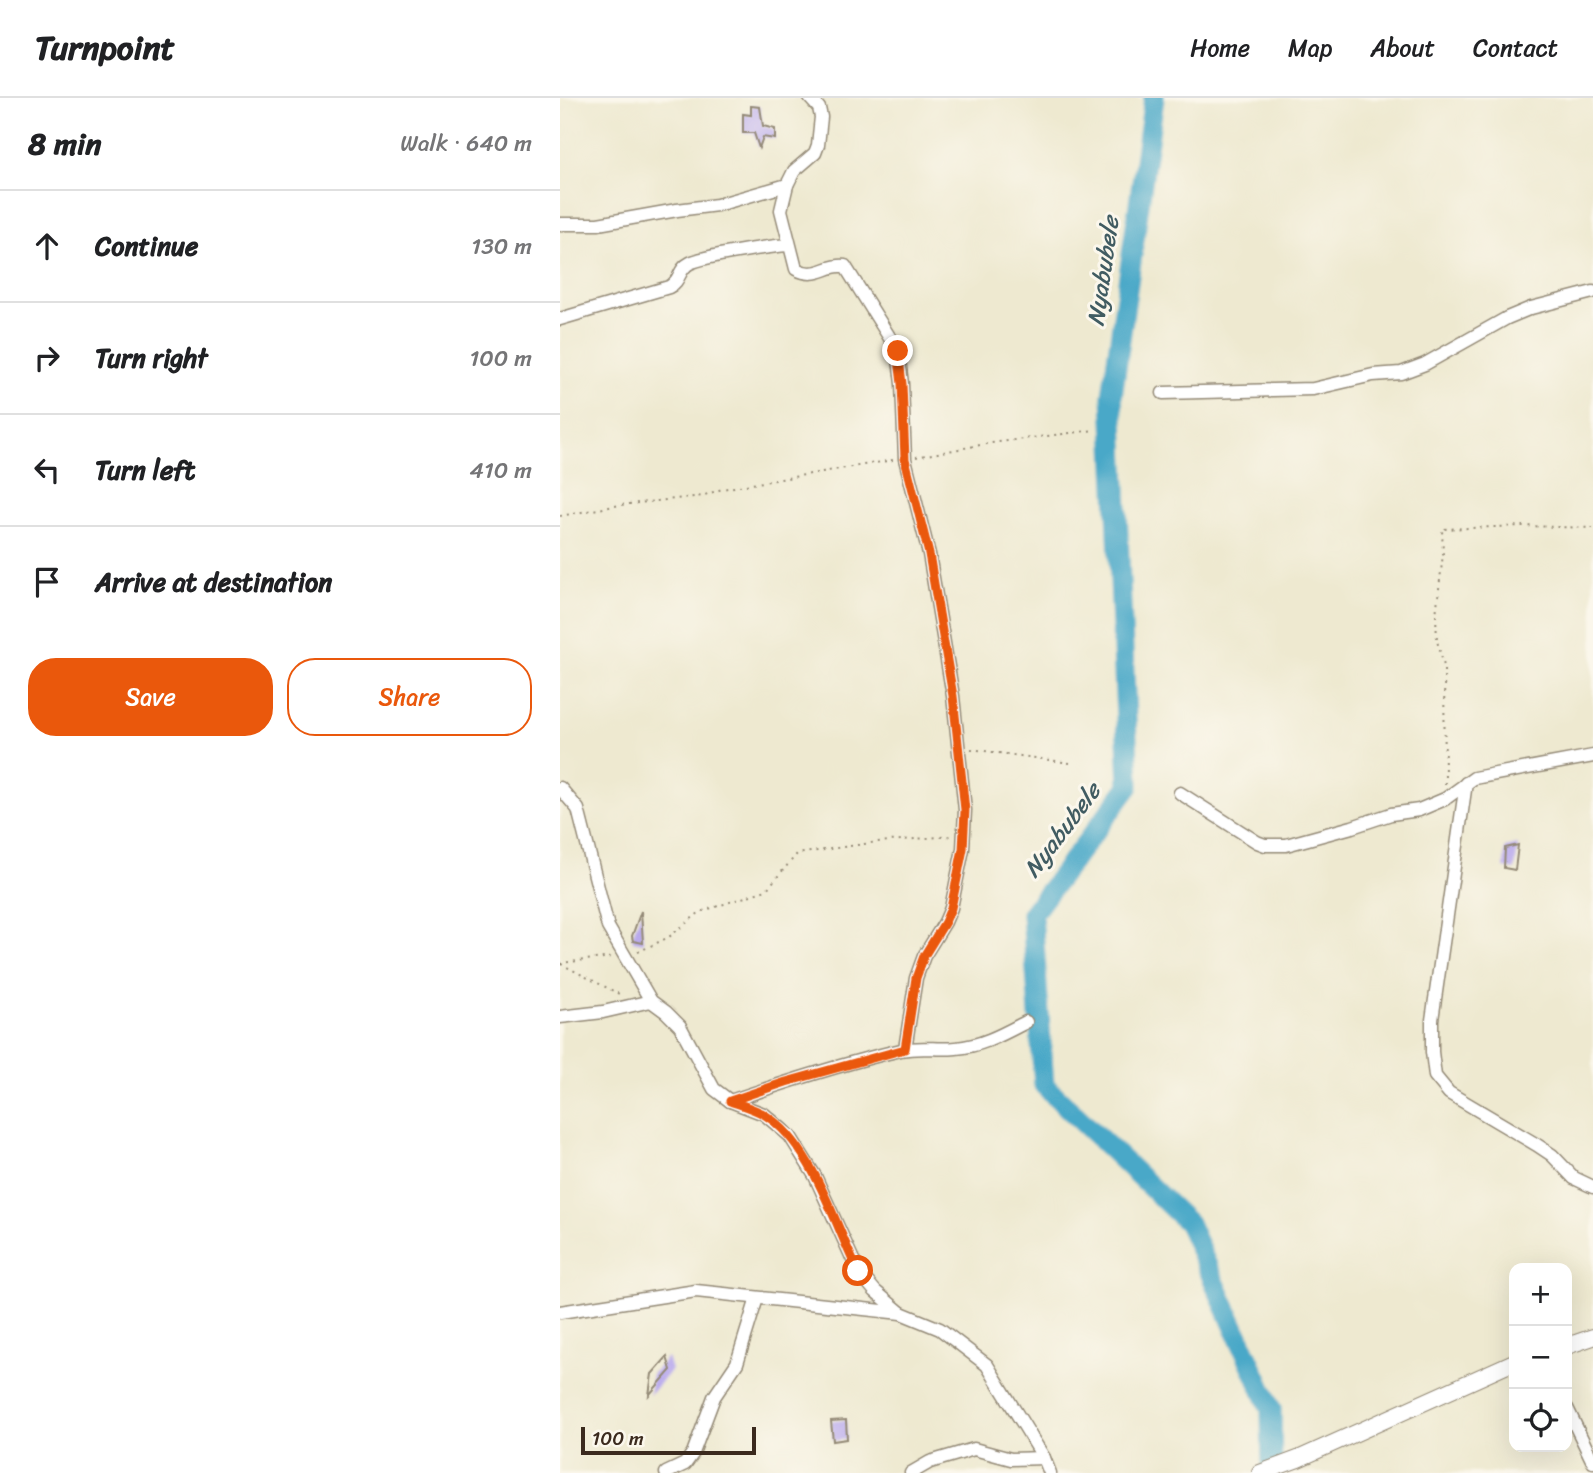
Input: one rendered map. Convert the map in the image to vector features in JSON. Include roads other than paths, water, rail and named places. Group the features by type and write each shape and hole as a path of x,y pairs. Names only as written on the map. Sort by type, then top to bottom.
{"street":[{"path":"810,98 819,108 821,117 818,145 815,153 794,172 781,210 793,264 801,272 815,274 839,265 845,267 898,351 905,459 929,554 959,748 965,810 963,849 951,908 924,956 916,978 905,1049"},
{"path":"560,224 598,224 717,205 788,185"},
{"path":"560,319 669,287 678,280 683,267 698,259 789,245"},
{"path":"1163,393 1313,389 1373,375 1401,373 1418,367 1531,307 1593,292"},
{"path":"1180,793 1257,842 1278,846 1391,814 1419,810 1445,799 1474,778 1593,756"},
{"path":"1466,783 1432,1020 1435,1076 1449,1093 1537,1145 1552,1155 1574,1178 1593,1187"},
{"path":"560,788 578,809 608,927 627,957 646,1003"},
{"path":"560,1017 646,1003 667,1012 680,1026 714,1089 730,1101 764,1114 790,1136 815,1176 858,1271 875,1291 901,1313"},
{"path":"730,1101 786,1082 905,1049 976,1045 992,1040 1026,1022"},
{"path":"560,1311 696,1290 901,1313 940,1329 987,1366 1044,1458 1050,1473"},
{"path":"666,1473 685,1464 693,1453 714,1397 737,1363 757,1298"},
{"path":"1572,1344 1593,1337"},
{"path":"1260,1473 1298,1459 1509,1364"},
{"path":"1572,1418 1593,1462"},
{"path":"911,1473 930,1462 974,1449 1012,1459 1044,1458"}],"waterway":[{"name":"Nyabubele","path":"1154,98 1112,396 1129,786 1032,914 1044,1085 1188,1223 1271,1409 1272,1473"}]}
